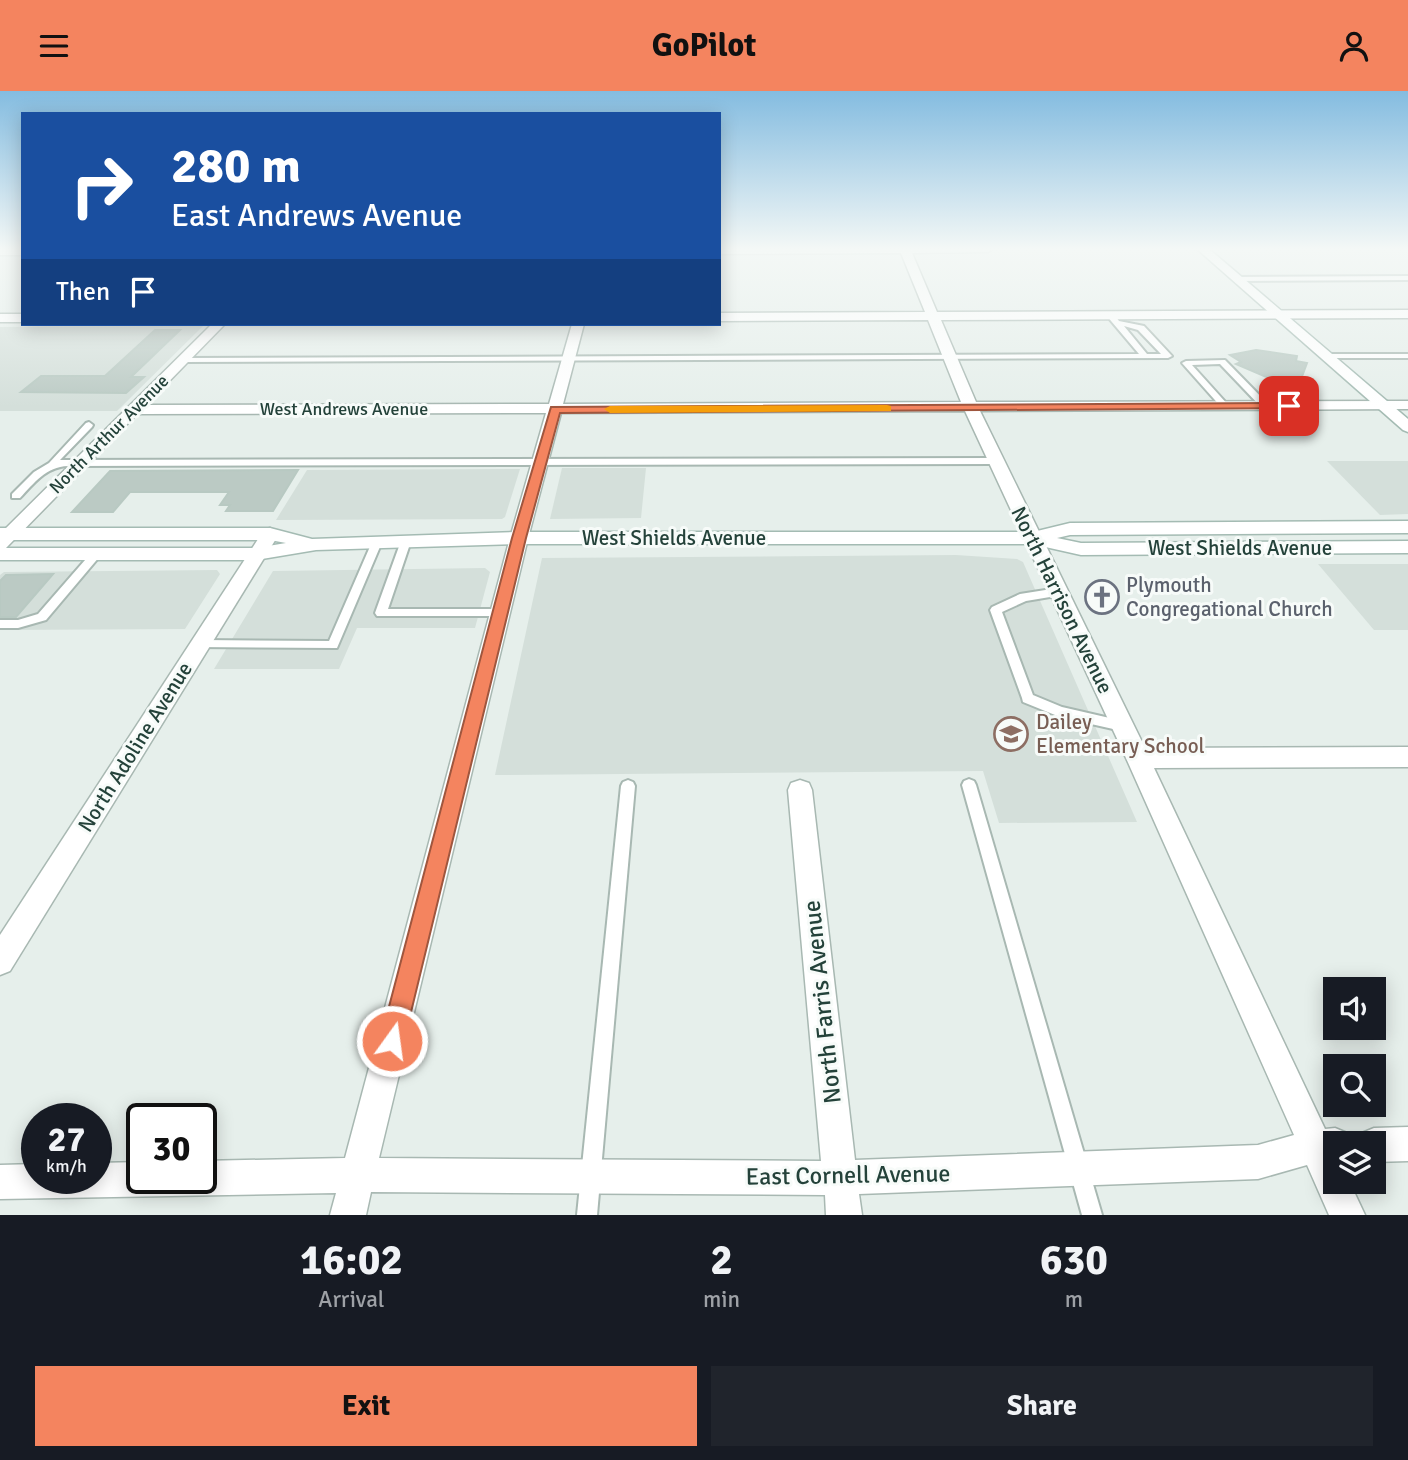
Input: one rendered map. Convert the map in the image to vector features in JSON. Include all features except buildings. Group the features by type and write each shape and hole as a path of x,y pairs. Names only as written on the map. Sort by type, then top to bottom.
{"street":[{"name":"North Harrison Avenue","path":"926,301 971,408 1032,538 1323,1142"},
{"path":"1262,301 1406,423"},
{"path":"721,317 1112,319 1277,314 1408,314"},
{"path":"0,319 21,318"},
{"name":"North Arthur Avenue","path":"3,537 217,326"},
{"path":"348,1215 519,538 577,326"},
{"name":"West Andrews Avenue","path":"134,409 1408,405"},
{"name":"West Shields Avenue","path":"1032,538 1070,529 1408,527"},
{"name":"West Shields Avenue","path":"3,537 270,534 316,544"},
{"name":"North Adoline Avenue","path":"0,961 270,534"},
{"name":"West Shields Avenue","path":"0,554 256,554 316,544 519,538 1032,538 1081,549 1406,549"},
{"path":"1138,758 1408,757"},
{"name":"North Farris Avenue","path":"800,790 844,1215"},
{"path":"1386,1145 1408,1144"},
{"name":"East Cornell Avenue","path":"0,1182 358,1175 841,1178 1258,1162 1323,1146"},
{"name":"North Harrison Avenue","path":"1340,1194 1347,1215"}],"lane":[{"path":"1112,319 1144,356"},
{"path":"1112,319 1141,328 1168,356"},
{"path":"182,360 1168,356 1186,363 1222,362 1265,406"},
{"path":"1326,356 1408,356"},
{"path":"1186,363 1225,406"},
{"path":"16,496 89,425"},
{"path":"53,462 540,464 996,461"},
{"path":"407,541 381,613 500,613"},
{"path":"200,644 332,645 377,542"},
{"path":"0,624 18,624 42,617 96,554"},
{"path":"1058,592 1024,597 996,610 1028,698 1060,712 1122,726"},
{"path":"969,785 1092,1215"},
{"path":"587,1215 628,786"}],"shaded area":[{"path":"203,326 117,411 0,411 0,327"},
{"path":"1327,461 1408,461 1408,514 1380,515"},
{"path":"562,468 646,468 641,518 550,519"},
{"path":"520,469 505,517 502,519 276,520 307,470"},
{"path":"956,555 1017,559 1023,562 1137,822 999,823 983,771 495,775 542,558"},
{"path":"1318,564 1408,564 1408,630 1374,630"},
{"path":"485,568 490,572 475,628 357,628 339,669 214,669 273,571"},
{"path":"217,570 220,574 185,629 0,630 0,575 4,572"}],"slow traffic":[{"path":"610,409 887,408"}],"place":[{"name":"Plymouth Congregational Church","path":"1102,597"},
{"name":"Dailey Elementary School","path":"1011,734"}],"route":[{"path":"392,1041 519,538 555,409 1289,406"}]}
